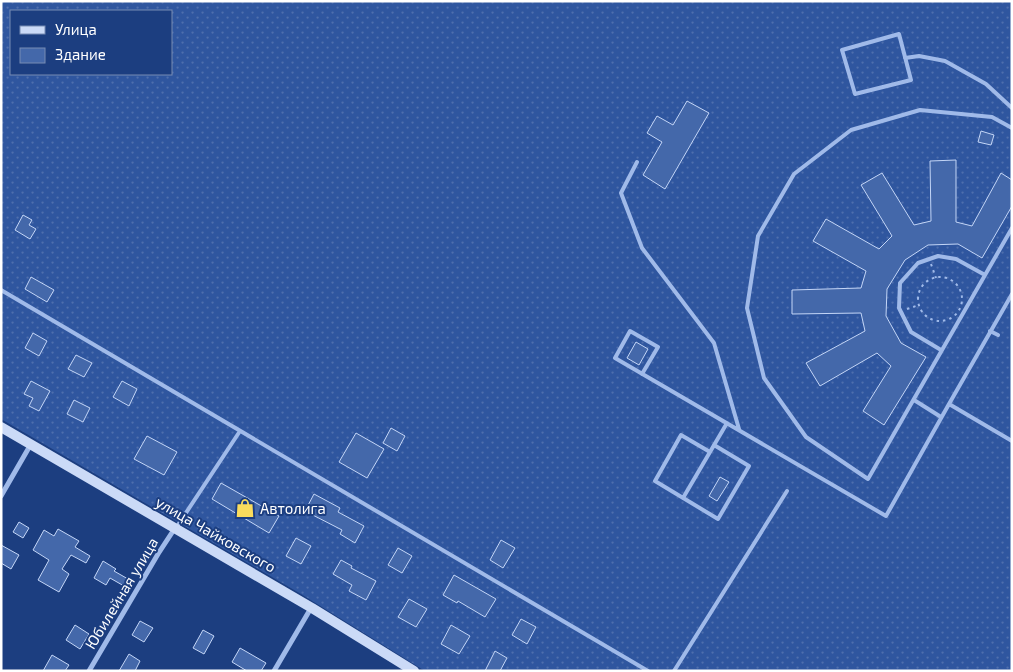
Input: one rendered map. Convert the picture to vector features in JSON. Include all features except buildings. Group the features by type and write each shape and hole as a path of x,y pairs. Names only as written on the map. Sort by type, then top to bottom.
{"street":[{"name":"улица Чайковского","path":"1,427 312,608 414,671"},
{"path":"1,496 31,444"},
{"name":"Юбилейная улица","path":"89,671 158,554 176,528"},
{"path":"274,671 312,608"}],"lane":[{"path":"899,34 905,58 911,80 855,94 842,50 899,34"},
{"path":"905,58 919,56 945,61 986,84 1012,108"},
{"path":"1012,128 992,117 920,110 851,130 794,174 758,236 747,308 764,378 806,437 868,479 1012,228"},
{"path":"636,162 621,193 642,248 714,343 739,429"},
{"path":"941,350 912,332 900,310 900,283 918,263 938,256 956,259 984,275"},
{"path":"1,290 648,671"},
{"path":"642,374 658,346 630,331 615,358 642,374 727,423 739,429 886,516 1012,294"},
{"path":"990,331 998,335"},
{"path":"914,400 941,417"},
{"path":"949,404 1012,441"},
{"path":"683,498 727,423"},
{"path":"176,528 240,430"},
{"path":"710,452 681,435 655,481 718,519 749,466 714,445"},
{"path":"674,671 787,491"}],"path":[{"path":"930,259 936,278"},
{"path":"936,278 946,278 953,282 962,294 960,308 956,315 950,319 935,321 923,313 919,305 919,294 922,287 926,282 936,278"},
{"path":"900,310 919,305"}],"shaded area":[{"path":"1,1 1012,1 1012,671 425,671 301,594 1,419"}],"place":[{"name":"Автолига","path":"245,508"}]}
